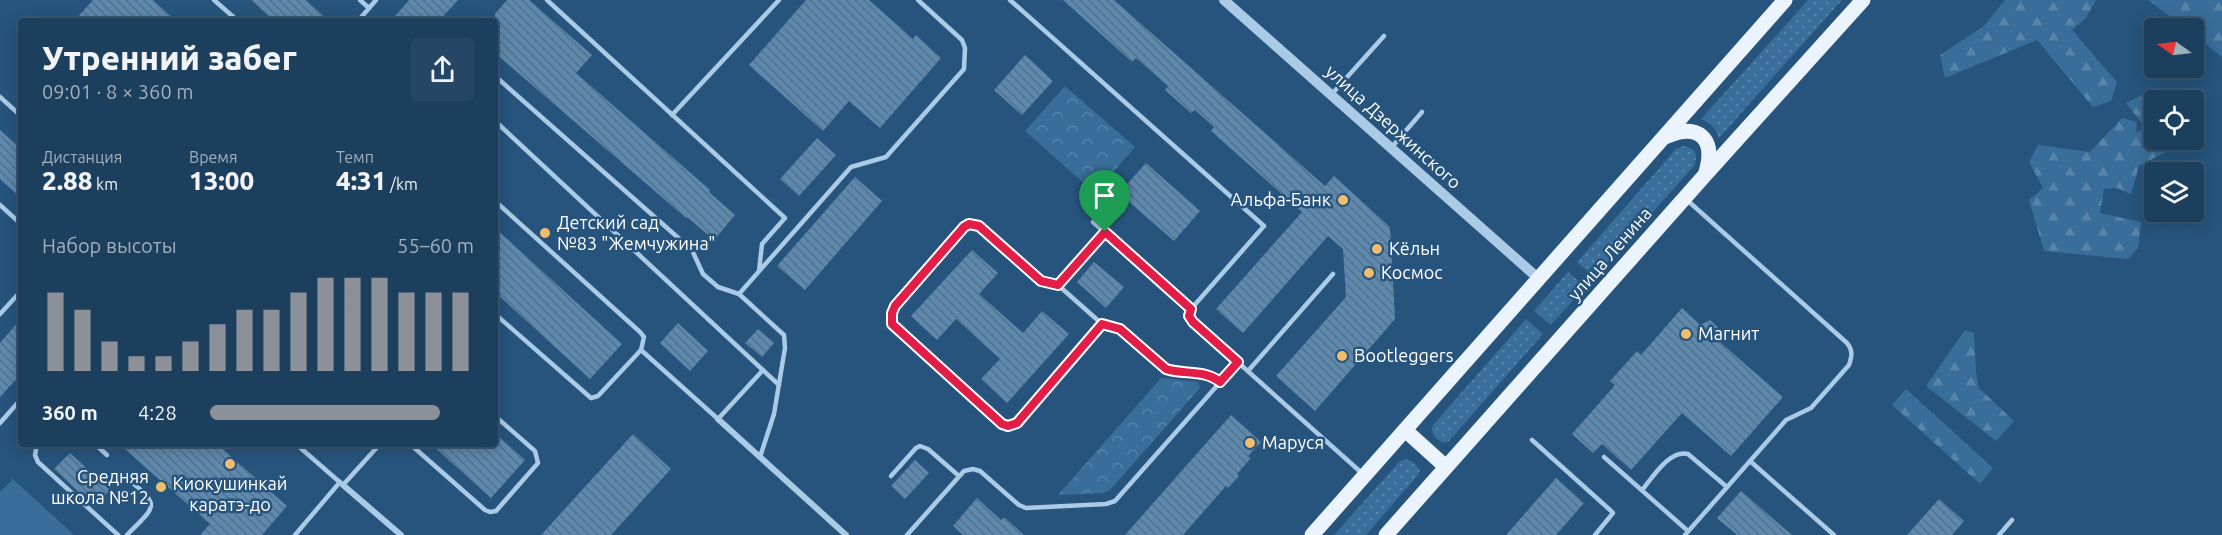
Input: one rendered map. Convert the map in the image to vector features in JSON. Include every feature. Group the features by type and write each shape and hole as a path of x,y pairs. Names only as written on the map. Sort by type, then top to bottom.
{"main road":[{"name":"улица Ленина","path":"1312,535 1785,0"},
{"name":"улица Ленина","path":"1386,535 1863,0"},
{"path":"1663,138 1676,132 1689,131 1703,137 1710,151 1705,175"},
{"path":"1405,430 1446,467"}],"street":[{"name":"улица Дзержинского","path":"1224,0 1539,279"},
{"path":"718,419 846,535"},
{"path":"342,484 401,535"}],"lane":[{"path":"214,0 234,18"},
{"path":"360,0 369,8"},
{"path":"361,18 376,0"},
{"path":"547,0 785,218 762,244 759,271"},
{"path":"672,115 779,0"},
{"path":"739,294 851,167 885,157 964,69 965,48 962,40 918,0"},
{"path":"1010,0 1264,226 1191,309 1189,316 1365,476"},
{"path":"1331,95 1384,36"},
{"path":"498,79 692,250 703,274 718,287 739,294 784,334 785,348 774,414 760,457"},
{"path":"0,97 18,113"},
{"path":"1391,148 1422,112"},
{"path":"498,125 779,385"},
{"path":"1604,457 1687,533 1786,420 1811,408 1849,365 1852,357 1851,348 1685,198"},
{"path":"498,204 644,337 641,350 598,396 591,398 498,317"},
{"path":"0,205 18,221"},
{"path":"1093,222 1191,309"},
{"path":"1102,324 1017,423 1008,426 1002,424 892,324 892,313 895,306 964,227 969,224 979,226 1041,281 1058,285 1102,324 1120,329 1166,369 1206,374 1220,382"},
{"path":"1058,285 1105,232"},
{"path":"1248,371 1333,274"},
{"path":"0,314 18,294"},
{"path":"641,350 718,419 763,370"},
{"path":"907,535 964,471 973,469 980,471 1019,505 1026,508 1106,504 1115,501 1238,362"},
{"path":"0,423 18,402"},
{"path":"413,447 485,510 496,511 538,463 535,451 498,419"},
{"path":"1532,440 1610,510 1612,513 1610,518 1596,535"},
{"path":"891,476 920,446 928,448 959,476"},
{"path":"36,447 35,455 38,462 118,535"},
{"path":"98,447 107,455"},
{"path":"299,447 342,484"},
{"path":"295,535 377,447"},
{"path":"1642,490 1673,455 1681,452 1688,454 1727,487"},
{"path":"1750,461 1834,535"},
{"path":"127,478 150,498 152,505 151,511 127,535"},
{"path":"1999,535 2012,520"},
{"path":"912,530 918,535"}],"green space":[{"path":"1808,0 1842,0 1719,138 1713,127 1701,119"},
{"path":"2005,0 2096,0 2086,18 2072,30 2117,82 2111,101 2093,107 2037,40 1945,78 1940,55 1984,26"},
{"path":"2148,0 2222,0 2222,57 2204,43 2204,18 2172,18"},
{"path":"1065,86 1135,147 1095,193 1025,131"},
{"path":"2144,94 2144,126 2126,103"},
{"path":"2122,118 2137,122 2136,132 2144,130 2144,150 2171,150 2139,166 2131,194 2117,188 2104,189 2100,213 2141,222 2138,248 2128,259 2044,251 2029,200 2043,188 2029,162 2038,145 2090,152"},
{"path":"1683,146 1695,152 1694,166 1594,277 1577,262 1676,149"},
{"path":"1568,272 1585,287 1551,325 1534,311"},
{"path":"1526,319 1543,334 1449,441 1444,443 1438,440 1433,434 1433,425"},
{"path":"1965,330 1974,333 1979,388 2014,421 1996,441 1926,386"},
{"path":"1161,378 1198,382 1200,388 1110,490 1103,493 1058,495"},
{"path":"1906,389 1993,468 1980,484 1892,405"},
{"path":"1406,459 1413,462 1420,470 1418,475 1366,535 1334,535 1400,461"},
{"path":"13,479 74,535 0,535 0,492"}],"building":[{"path":"93,0 153,0 173,18 77,18"},
{"path":"251,0 306,0 326,18 271,18"},
{"path":"409,0 458,0 442,18 394,18"},
{"path":"507,0 529,0 592,55 576,73 710,190 709,192 735,215 714,240 498,56 498,18 495,18 495,14"},
{"path":"806,0 869,0 913,39 916,35 941,58 880,128 849,101 823,131 749,65"},
{"path":"1063,0 1114,0 1325,186 1334,176 1390,227 1395,319 1315,411 1276,376 1346,297 1343,249 1328,236 1243,333 1216,309 1302,212 1211,131 1214,127 1195,110 1191,113 1165,90 1168,86 1136,58 1132,62"},
{"path":"1025,55 1053,81 1022,115 994,90"},
{"path":"0,130 18,146 18,195 0,179"},
{"path":"817,138 836,155 799,196 780,179"},
{"path":"1146,163 1200,211 1174,241 1119,193"},
{"path":"855,177 882,201 805,290 777,266"},
{"path":"498,231 622,344 590,379 498,295"},
{"path":"972,250 998,273 979,294 1023,333 1042,311 1069,334 1007,403 981,379 1000,359 956,319 937,340 911,316"},
{"path":"1094,262 1124,287 1106,308 1077,282"},
{"path":"1682,308 1700,325 1710,320 1724,333 1721,343 1783,397 1731,456 1682,413 1631,470 1602,444 1593,453 1572,434 1615,385 1610,381 1637,351 1641,355"},
{"path":"18,322 18,377 0,397 0,343"},
{"path":"678,323 708,351 690,371 660,343"},
{"path":"758,329 774,343 762,357 745,343"},
{"path":"1231,415 1261,442 1248,456 1251,458 1237,474 1239,476 1228,488 1226,486 1183,535 1125,535"},
{"path":"633,434 671,469 611,535 541,535"},
{"path":"498,436 525,460 491,498 434,447 498,447"},
{"path":"122,447 220,447 287,506 262,535 200,535 210,524"},
{"path":"70,453 110,490 94,507 54,469"},
{"path":"915,460 929,473 905,499 891,486"},
{"path":"1556,478 1584,503 1556,535 1506,535"},
{"path":"1741,491 1792,535 1737,535 1717,518"},
{"path":"977,498 1001,520 1004,517 1024,535 963,535 953,526"},
{"path":"1939,499 1964,521 1952,535 1907,535"}],"place":[{"name":"Альфа-Банк","path":"1343,200"},
{"name":"Детский сад №83 \"Жемчужина\"","path":"545,233"},
{"name":"Кёльн","path":"1377,249"},
{"name":"Космос","path":"1369,273"},
{"name":"Магнит","path":"1686,334"},
{"name":"Bootleggers","path":"1342,356"},
{"name":"Маруся","path":"1250,443"},
{"name":"Киокушинкай каратэ-до","path":"230,464"},
{"name":"Средняя школа №12","path":"161,487"}],"route":[{"path":"969,224 979,226 1041,281 1058,285 1105,232 1191,309 1189,316 1193,322 1238,362 1220,382 1206,374 1166,369 1120,329 1102,324 1017,423 1008,426 1002,424 892,324 891,318 895,306 969,224"}]}
